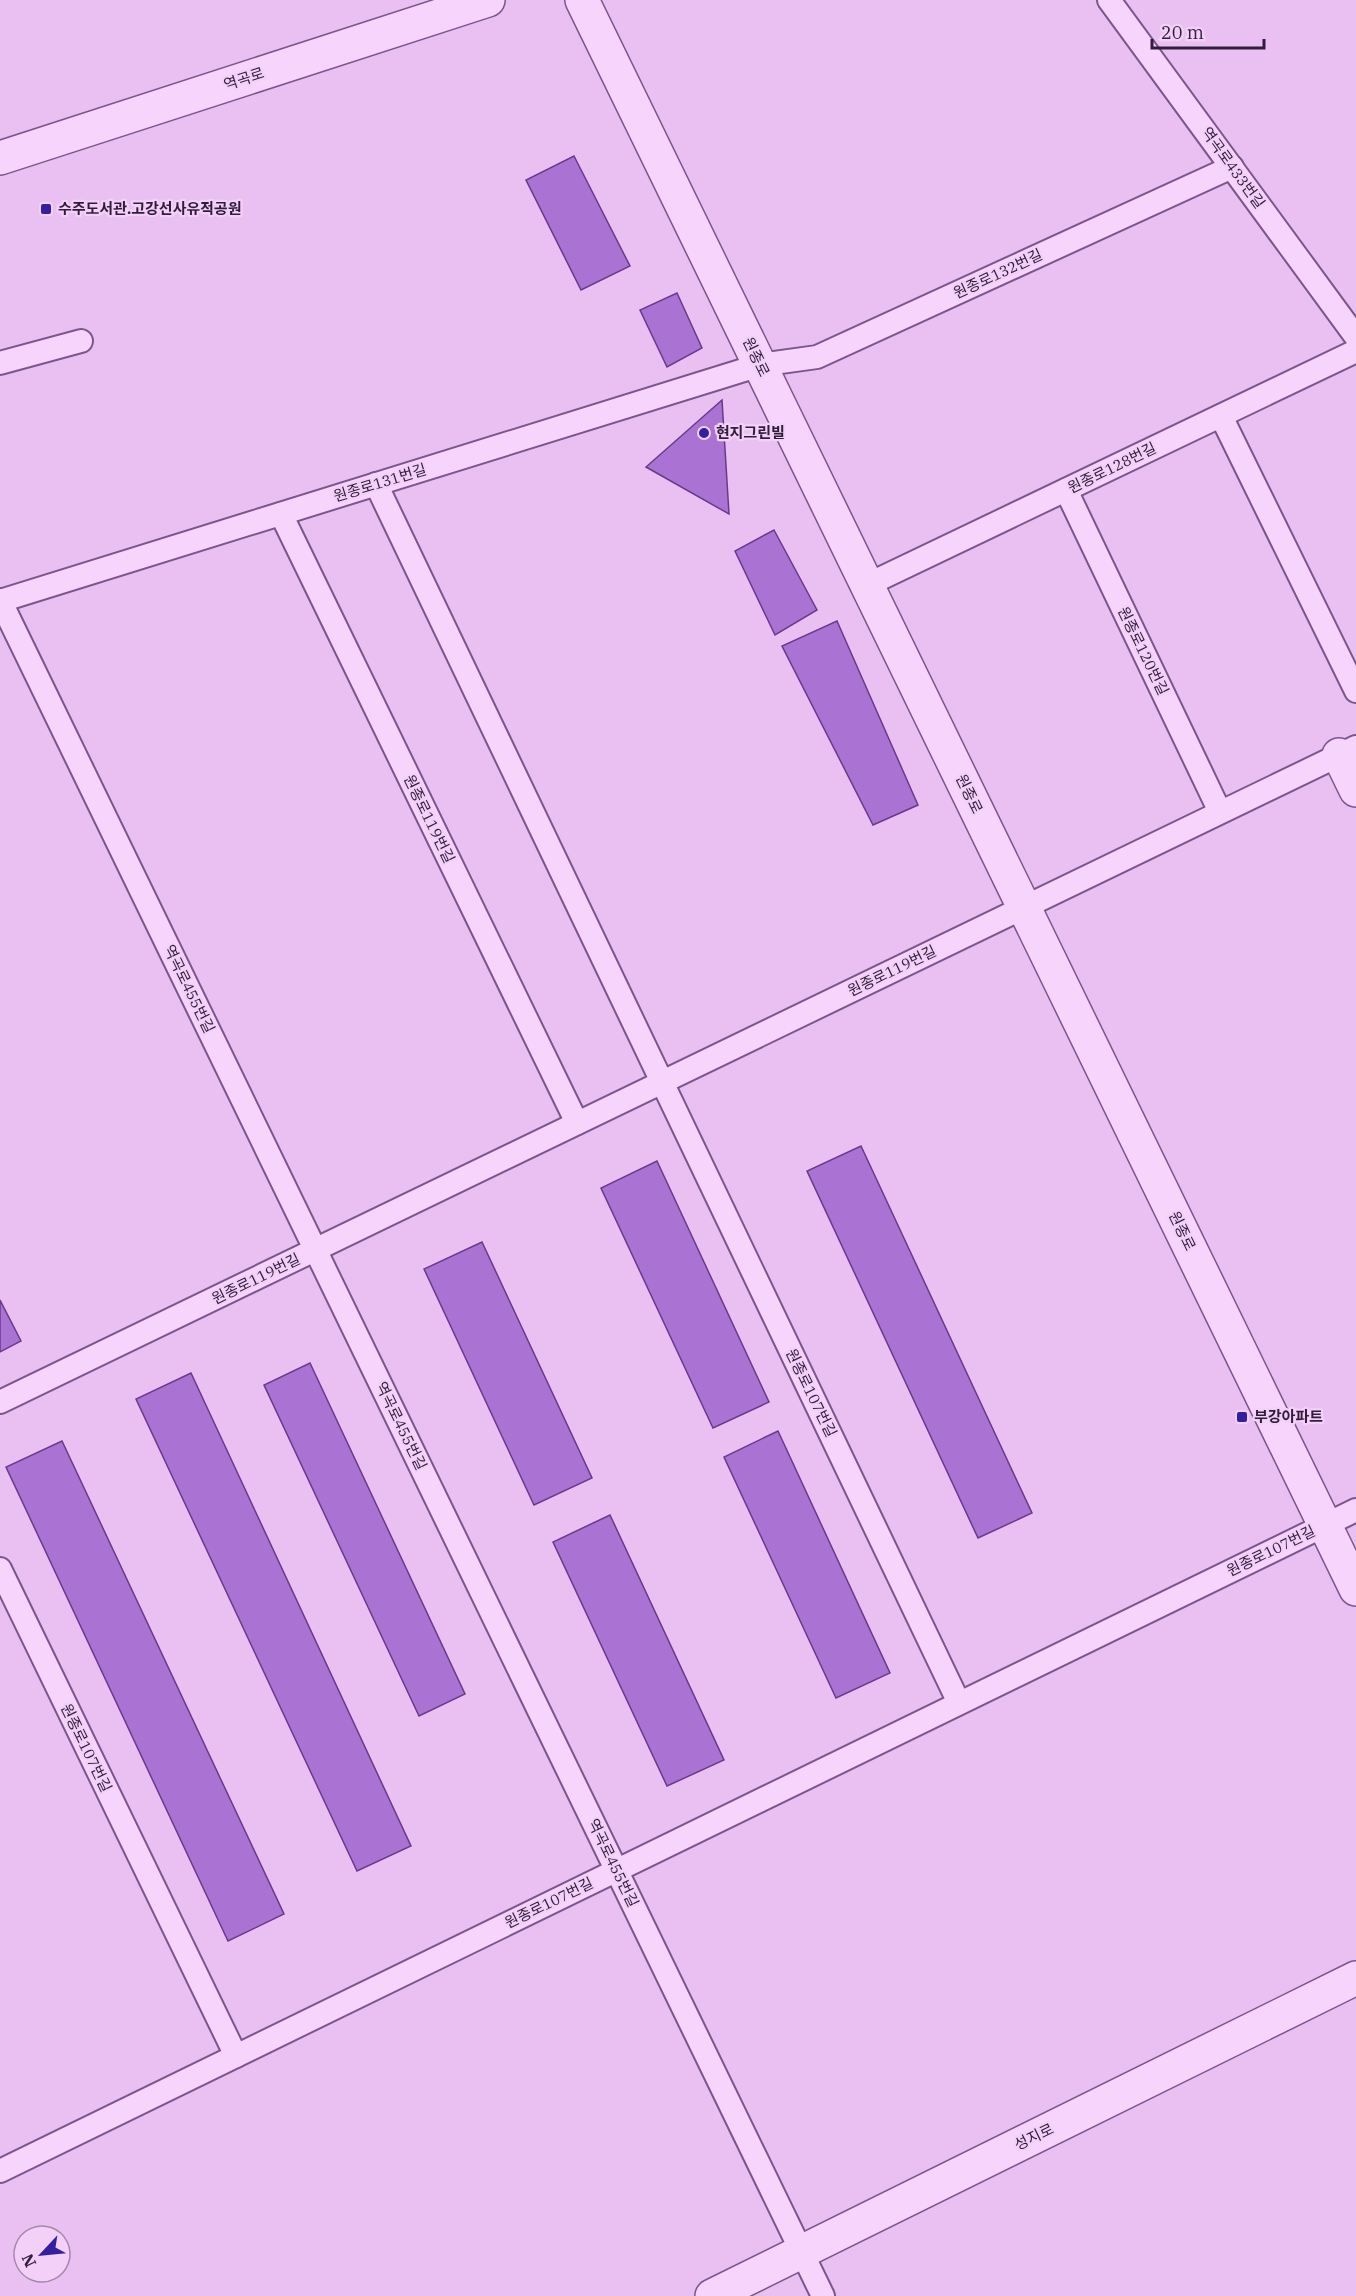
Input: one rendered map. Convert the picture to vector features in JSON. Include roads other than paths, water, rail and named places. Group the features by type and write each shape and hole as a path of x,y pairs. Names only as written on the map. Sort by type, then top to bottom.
{"street":[{"name":"역곡로","path":"0,158 488,0"},
{"name":"원종로","path":"582,0 1356,1589"},
{"path":"1347,751 1356,790"},
{"name":"성지로","path":"712,2296 1356,1978"}],"lane":[{"name":"역곡로433번길","path":"1109,0 1356,337"},
{"name":"원종로132번길","path":"760,365 817,357 1232,167"},
{"path":"0,363 81,340"},
{"name":"원종로128번길","path":"867,585 1356,351"},
{"name":"원종로131번길","path":"0,600 760,365"},
{"path":"1221,416 1356,691"},
{"path":"376,484 663,1082"},
{"name":"원종로120번길","path":"1066,490 1220,812"},
{"name":"원종로119번길","path":"281,514 577,1124"},
{"name":"역곡로455번길","path":"0,600 823,2296"},
{"path":"1024,908 1347,751"},
{"name":"원종로119번길","path":"0,1402 1024,908"},
{"name":"원종로107번길","path":"663,1082 959,1703"},
{"name":"원종로107번길","path":"0,2171 1356,1510"},
{"name":"원종로107번길","path":"0,1569 236,2056"}],"place":[{"name":"수주도서관.고강선사유적공원","path":"46,209"},
{"name":"현지그린빌","path":"704,433"},
{"name":"부강아파트","path":"1242,1417"}]}
